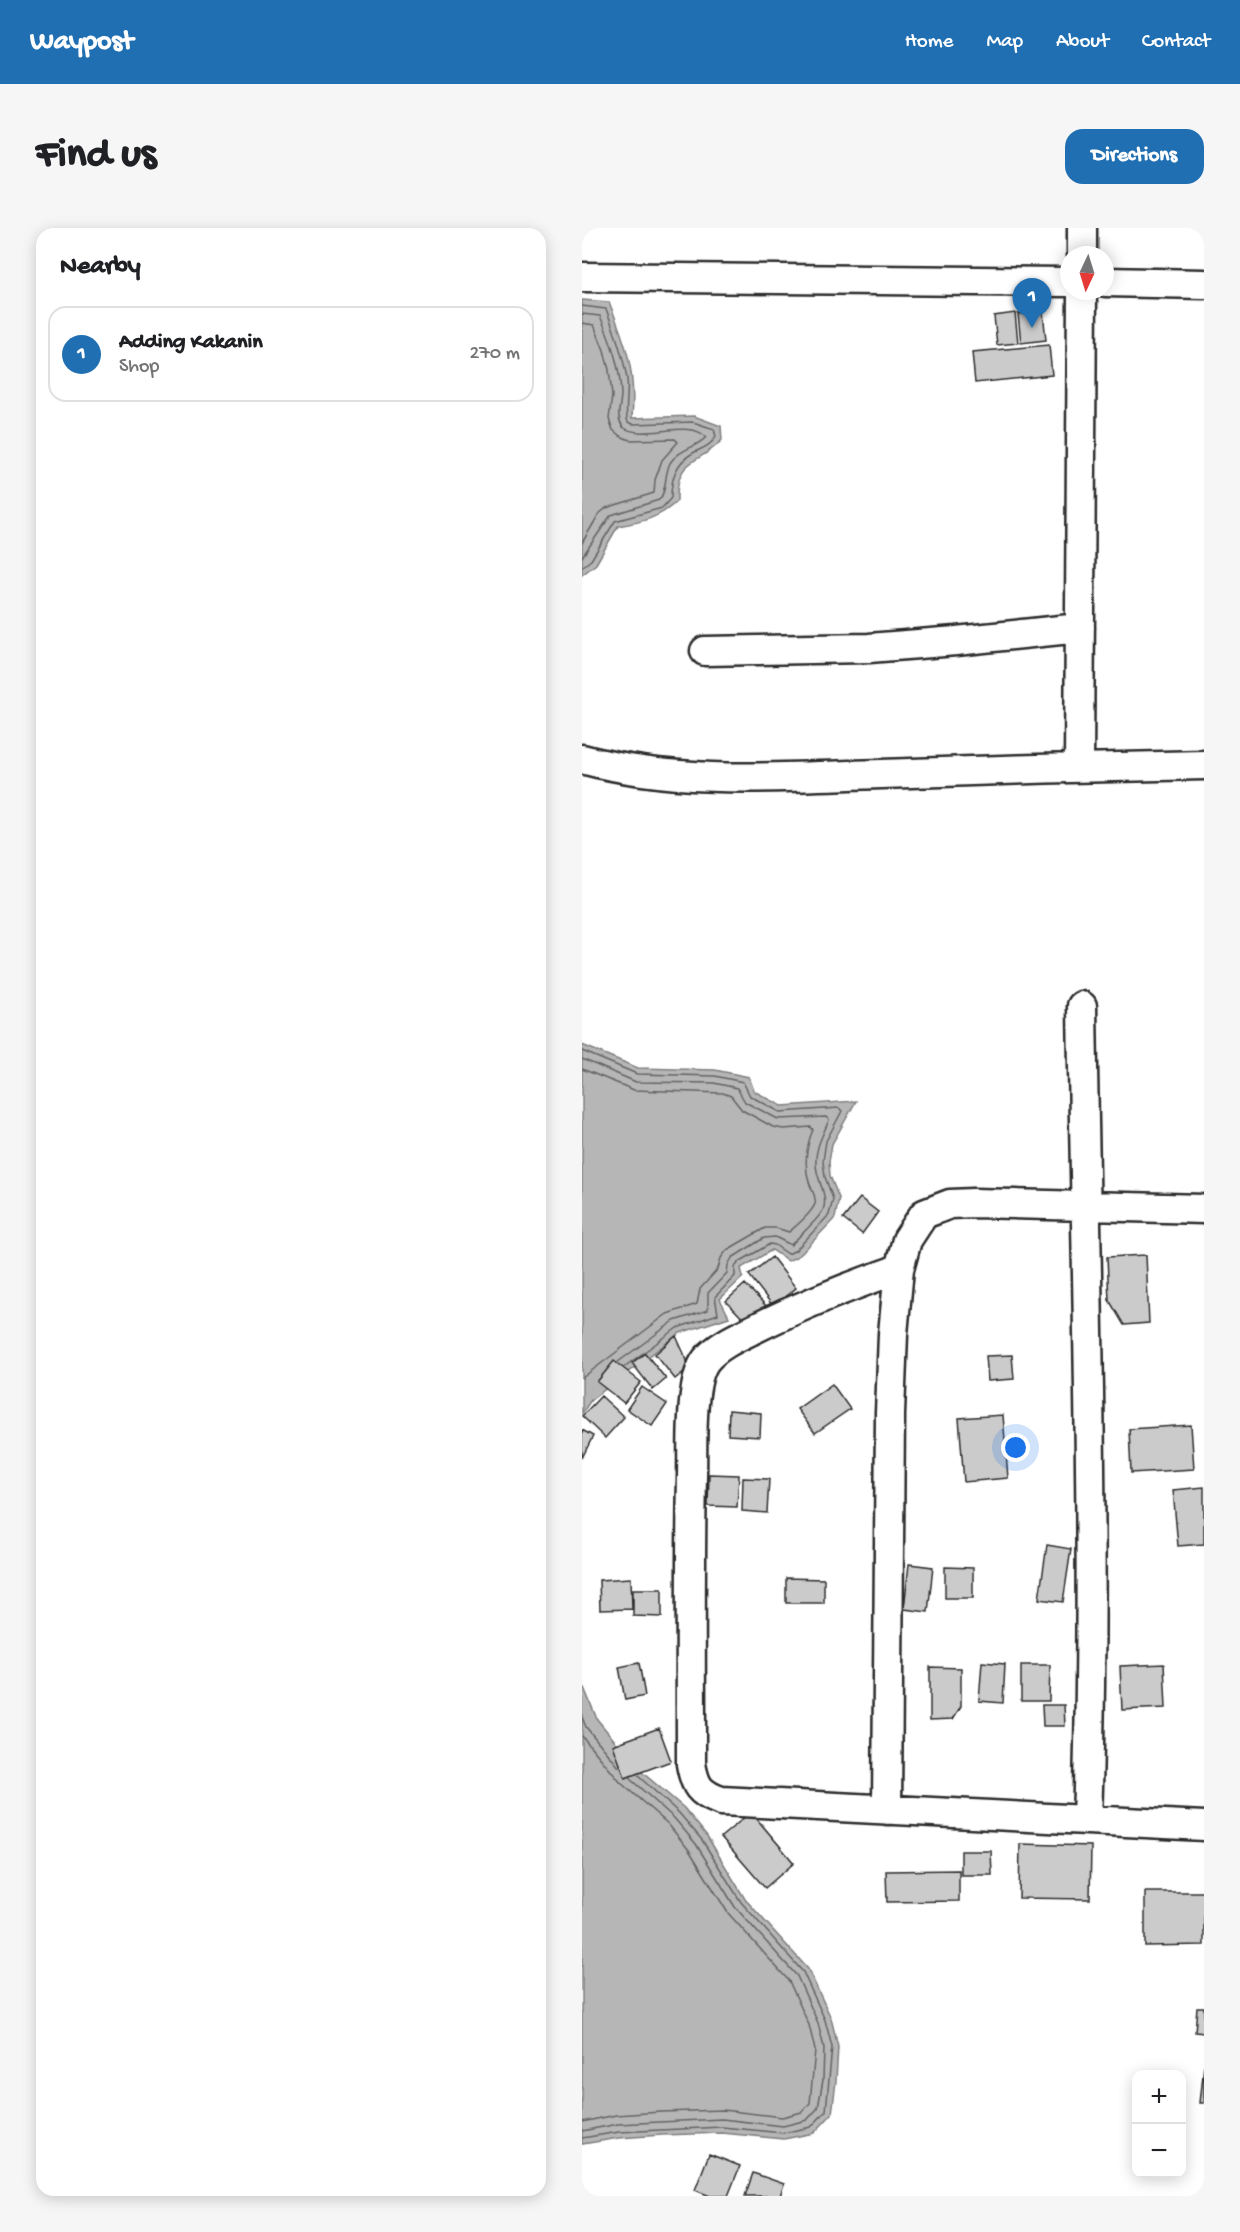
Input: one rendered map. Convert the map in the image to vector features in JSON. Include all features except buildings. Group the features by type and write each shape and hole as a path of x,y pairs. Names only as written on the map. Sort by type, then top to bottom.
{"street":[{"path":"1082,228 1082,246"},
{"path":"582,277 1060,282"},
{"path":"1114,282 1204,284"},
{"path":"1079,767 1082,300"},
{"path":"705,651 869,648 1080,628"},
{"path":"582,759 659,772 759,778 1204,765"},
{"path":"1082,1006 1090,1375 1091,1572 1087,1820"},
{"path":"886,1810 890,1413 893,1335 899,1269 907,1240 924,1214 951,1204 1204,1209"},
{"path":"899,1269 852,1285 732,1340 706,1360 698,1378 694,1408 690,1565 691,1764 694,1779 699,1788 708,1796 721,1801 1204,1826"}],"water":[{"path":"582,300 609,302 631,372 632,418 694,416 721,426 722,440 684,469 680,476 677,501 671,507 650,518 618,526 596,564 582,575"},
{"path":"582,1045 638,1068 715,1070 749,1077 754,1091 782,1106 856,1101 832,1144 829,1162 830,1176 839,1198 835,1218 800,1255 788,1261 772,1250 741,1268 743,1277 720,1299 729,1317 680,1333 591,1400 582,1413"},
{"path":"582,1683 597,1719 637,1768 684,1808 707,1836 745,1899 808,1969 831,2018 838,2047 832,2114 814,2133 784,2139 722,2133 662,2135 619,2138 582,2144"}],"place":[{"name":"Adding Kakanin","path":"1032,328"}]}
